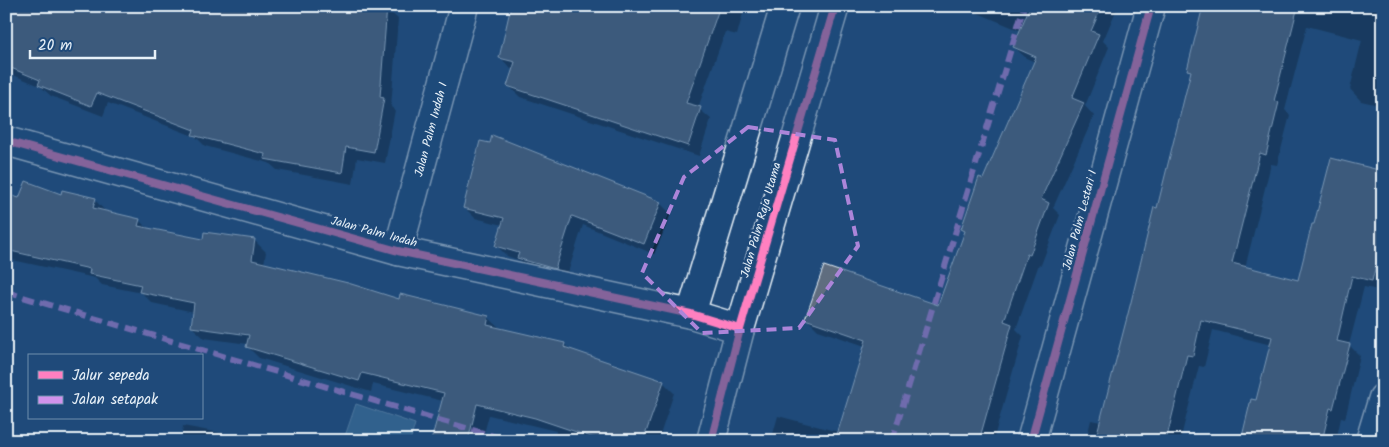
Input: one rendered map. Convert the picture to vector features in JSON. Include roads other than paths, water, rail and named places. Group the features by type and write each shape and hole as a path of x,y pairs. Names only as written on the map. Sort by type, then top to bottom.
{"street":[{"path":"691,314 785,6"},
{"name":"Jalan Palm Raja Utama","path":"711,441 740,329 835,6"},
{"name":"Jalan Palm Lestari I","path":"1030,441 1151,6"},
{"name":"Jalan Palm Indah I","path":"398,251 460,8"},
{"name":"Jalan Palm Indah","path":"6,141 398,251 691,314 740,329"},
{"path":"1370,441 1383,398"}],"water":[{"path":"356,404 415,424 410,441 350,441 344,439"}]}
